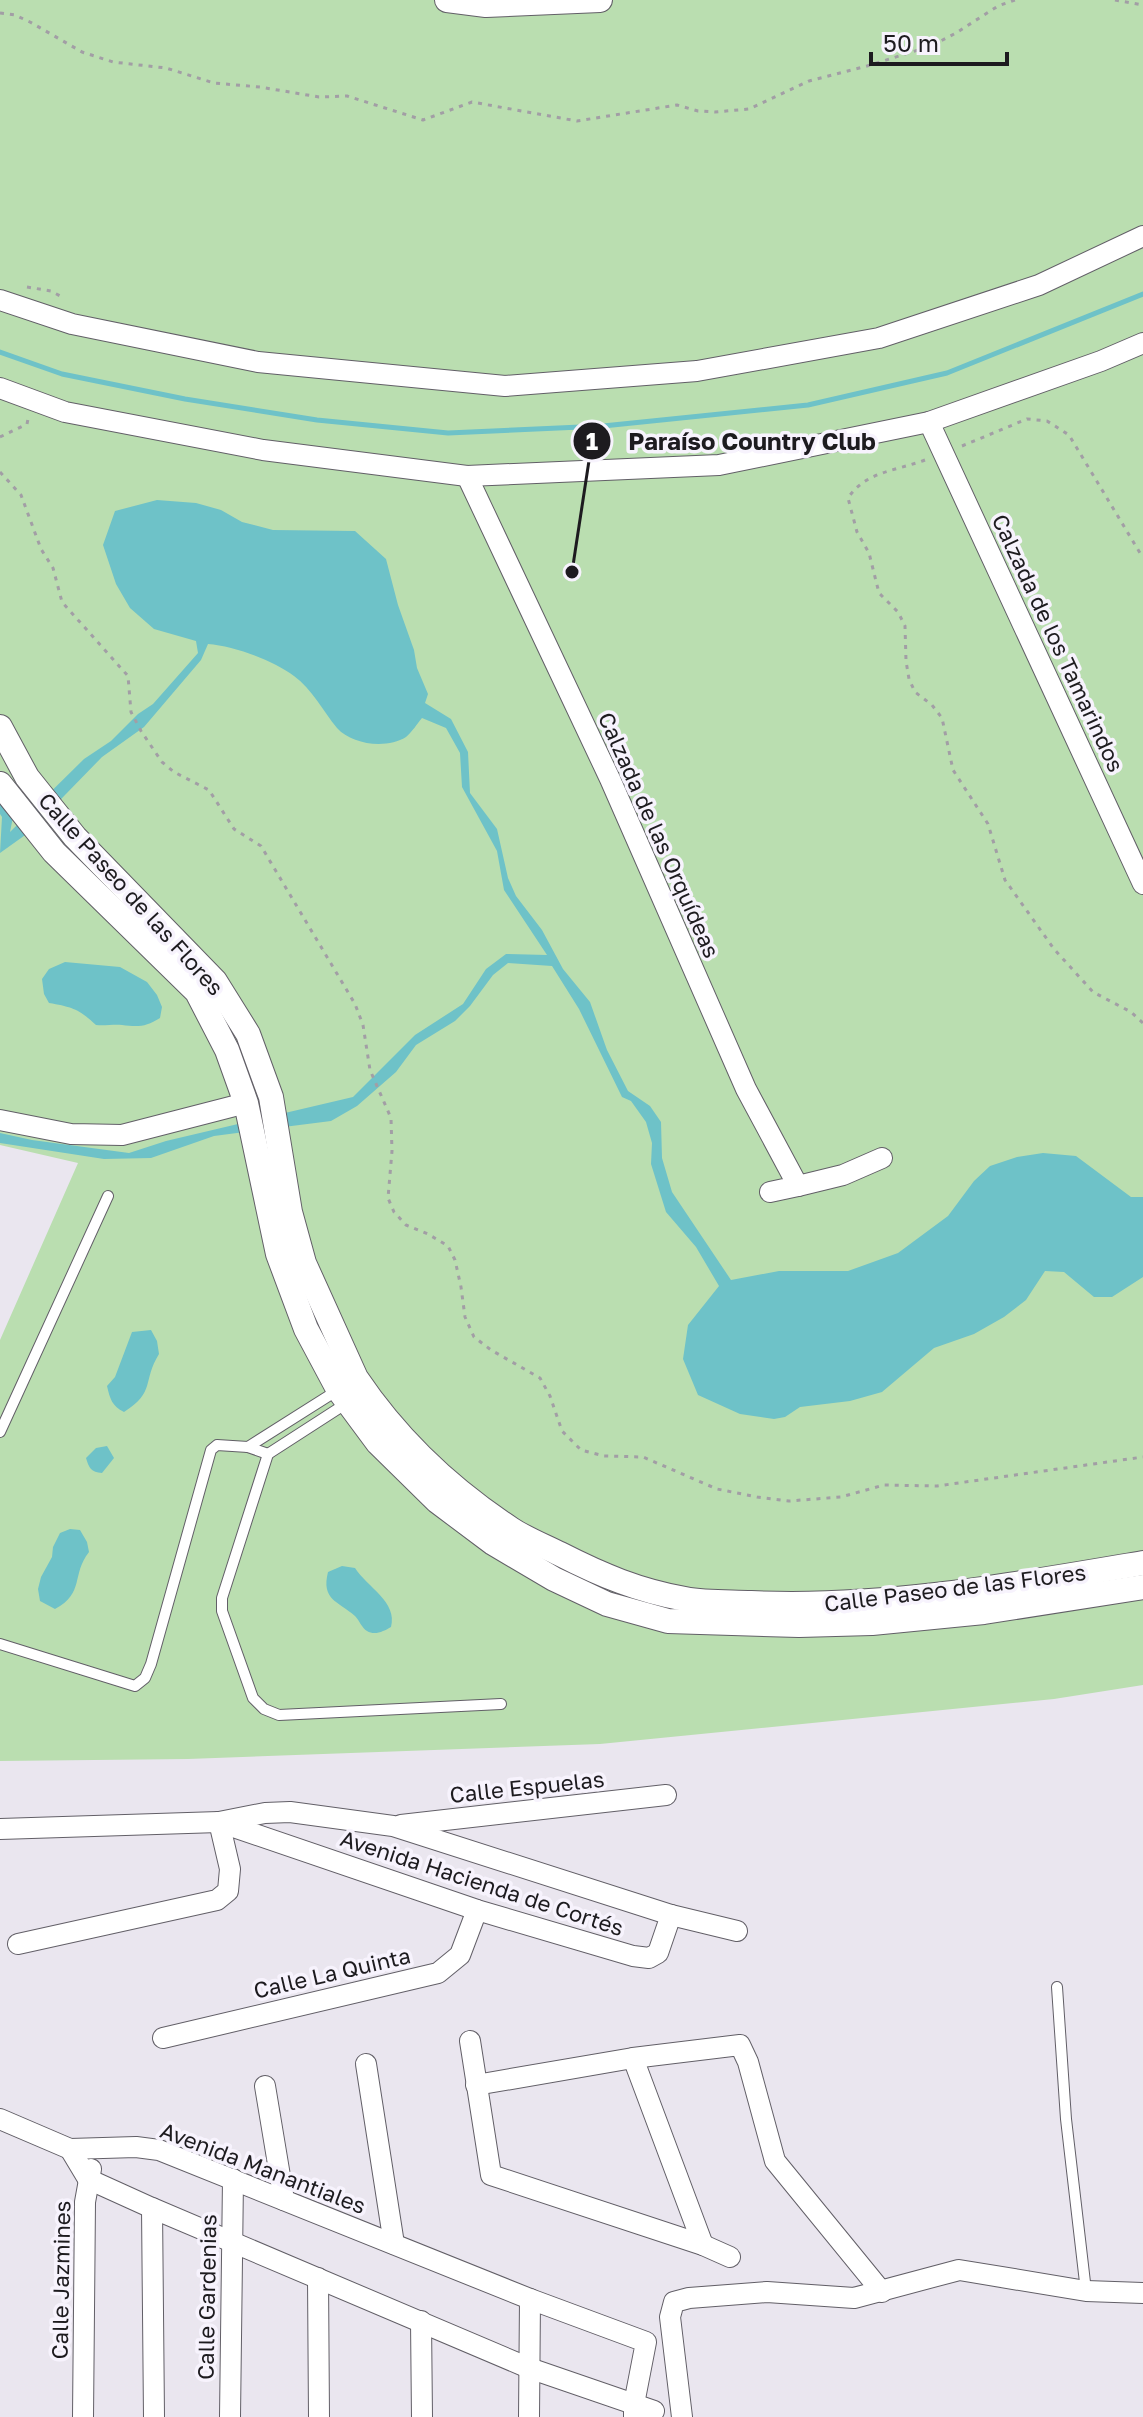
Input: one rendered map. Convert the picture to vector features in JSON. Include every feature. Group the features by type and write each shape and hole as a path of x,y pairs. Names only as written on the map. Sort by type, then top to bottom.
{"street":[{"path":"447,0 486,5 600,0"},
{"path":"0,300 72,324 258,362 505,386 697,371 879,338 1039,285 1143,236"},
{"path":"0,388 65,412 263,450 467,476 719,465 929,422 1143,343"},
{"name":"Calzada de los Tamarindos","path":"929,422 1143,884"},
{"name":"Calzada de las Orquídeas","path":"467,476 610,779 746,1089 798,1186"},
{"name":"Calle Paseo de las Flores","path":"0,727 27,777 75,837 215,981 248,1034 271,1097 268,1153"},
{"name":"Calle Paseo de las Flores","path":"3,789 54,852 197,992 227,1050 268,1153 290,1212 304,1263 352,1390 455,1489 514,1531 629,1586 688,1600 796,1605 983,1601 1143,1587"},
{"path":"238,1079 260,1068"},
{"path":"0,1120 71,1134 122,1135 246,1103"},
{"path":"770,1192 843,1175 882,1158"},
{"name":"Calle Paseo de las Flores","path":"983,1601 1143,1563"},
{"name":"Calle Espuelas","path":"393,1826 666,1795"},
{"name":"Avenida Hacienda de Cortés","path":"0,1829 219,1822 265,1813 290,1812 393,1826 671,1915 658,1953 649,1958 633,1956 477,1910 219,1822"},
{"path":"18,1944 217,1900 228,1891 230,1869 219,1822"},
{"name":"Calle La Quinta","path":"163,2038 438,1973 460,1955 477,1910"},
{"path":"671,1915 737,1931"},
{"path":"470,2041 491,2175 703,2245 730,2257"},
{"path":"476,2085 633,2058 740,2045 748,2062 775,2161 882,2292"},
{"path":"633,2058 703,2245"},
{"path":"366,2064 394,2244"},
{"path":"265,2086 284,2200"},
{"path":"0,2119 70,2149 88,2179"},
{"name":"Avenida Manantiales","path":"70,2149 99,2146 159,2150 530,2299 646,2342 641,2411 529,2368 88,2179"},
{"name":"Calle Jazmines","path":"83,2417 85,2202 88,2179 99,2146"},
{"name":"Calle Gardenias","path":"230,2417 233,2179"},
{"path":"152,2208 154,2417"},
{"path":"682,2417 670,2317 674,2302 767,2292 854,2298 959,2270 1086,2291 1143,2293"},
{"path":"318,2278 319,2417"},
{"path":"529,2417 530,2299"},
{"path":"421,2321 422,2417"}],"lane":[{"path":"0,1432 108,1196"},
{"path":"248,1447 352,1390"},
{"path":"352,1390 268,1454 222,1598 222,1611 253,1698 264,1709 279,1715 501,1704"},
{"path":"0,1644 135,1686 145,1678 151,1664 211,1450 217,1445 248,1447 268,1454"},
{"path":"1057,1987 1066,2119 1086,2291"}],"path":[{"path":"0,13 23,19 82,52 113,62 166,68 214,83 319,97 347,96 423,120 472,102 577,121 677,105 715,112 749,109 809,81 931,46 998,6 1015,0"},
{"path":"1115,0 1143,5"},
{"path":"0,437 27,424 33,399"},
{"path":"1143,558 1069,435 1047,421 1027,419 911,465 872,475 856,486 848,498 857,532 869,553 879,593 898,612 905,626 909,679 915,692 932,705 942,718 953,770 988,824 1005,880 1054,949 1093,992 1131,1012 1143,1023"},
{"path":"0,472 21,495 41,549 53,568 62,602 128,676 131,712 141,731 162,762 174,772 209,790 234,829 261,846 355,1004 363,1025 370,1070 391,1118 388,1198 394,1212 406,1225 448,1246 455,1260 465,1317 474,1337 540,1378 562,1431 581,1450 604,1456 643,1457 717,1489 789,1501 841,1497 884,1485 937,1486 1143,1457"}],"green space":[{"path":"0,0 1143,0 1143,1685 1054,1699 600,1744 188,1759 0,1761 0,1340 78,1163 0,1145"}],"water":[{"path":"157,500 196,503 221,510 242,522 273,530 355,531 386,559 417,668 428,694 425,703 451,719 468,752 470,793 497,829 508,878 516,896 542,930 563,969 590,1002 607,1050 628,1091 650,1106 661,1122 662,1158 672,1192 731,1280 779,1271 848,1271 898,1253 948,1216 974,1181 990,1166 1043,1153 1076,1156 1131,1197 1143,1197 1143,1277 1112,1297 1094,1297 1064,1272 1045,1271 1026,1300 1004,1317 974,1334 934,1348 882,1392 850,1401 800,1407 785,1417 774,1419 740,1414 698,1395 683,1359 688,1325 719,1286 696,1247 666,1212 651,1164 652,1143 646,1122 631,1101 622,1097 579,1009 552,966 508,963 493,975 455,1021 416,1045 396,1072 357,1106 331,1121 214,1136 151,1158 104,1159 0,1143 0,1133 129,1153 166,1141 353,1097 415,1035 463,1004 486,969 506,954 547,955 504,890 497,851 462,787 460,753 446,728 422,718 406,737 398,741 380,744 351,738 337,728 312,694 294,676 264,659 218,645 208,644 201,660 144,727 102,757 28,833 0,853 0,789 13,817 10,832 84,759 111,741 138,714 153,704 198,653 196,641 154,629 130,608 116,584 103,545 115,511"},
{"path":"65,962 120,967 147,982 162,1007 160,1018 142,1026 96,1025 75,1010 49,1003 42,979 49,969"},
{"path":"151,1330 159,1354 145,1392 124,1412 112,1402 107,1386 115,1377 132,1332"},
{"path":"107,1446 114,1458 102,1473 93,1470 86,1458 96,1448"},
{"path":"70,1529 80,1530 89,1552 70,1597 55,1609 40,1601 38,1589 60,1533"},
{"path":"342,1566 355,1568 386,1602 392,1618 391,1627 376,1633 367,1631 355,1616 332,1599 327,1589 328,1572"}],"waterway":[{"path":"0,352 62,374 185,399 317,420 448,433 603,426 808,405 947,373 1143,294"}],"place":[{"name":"Paraíso Country Club","path":"572,572"}]}
